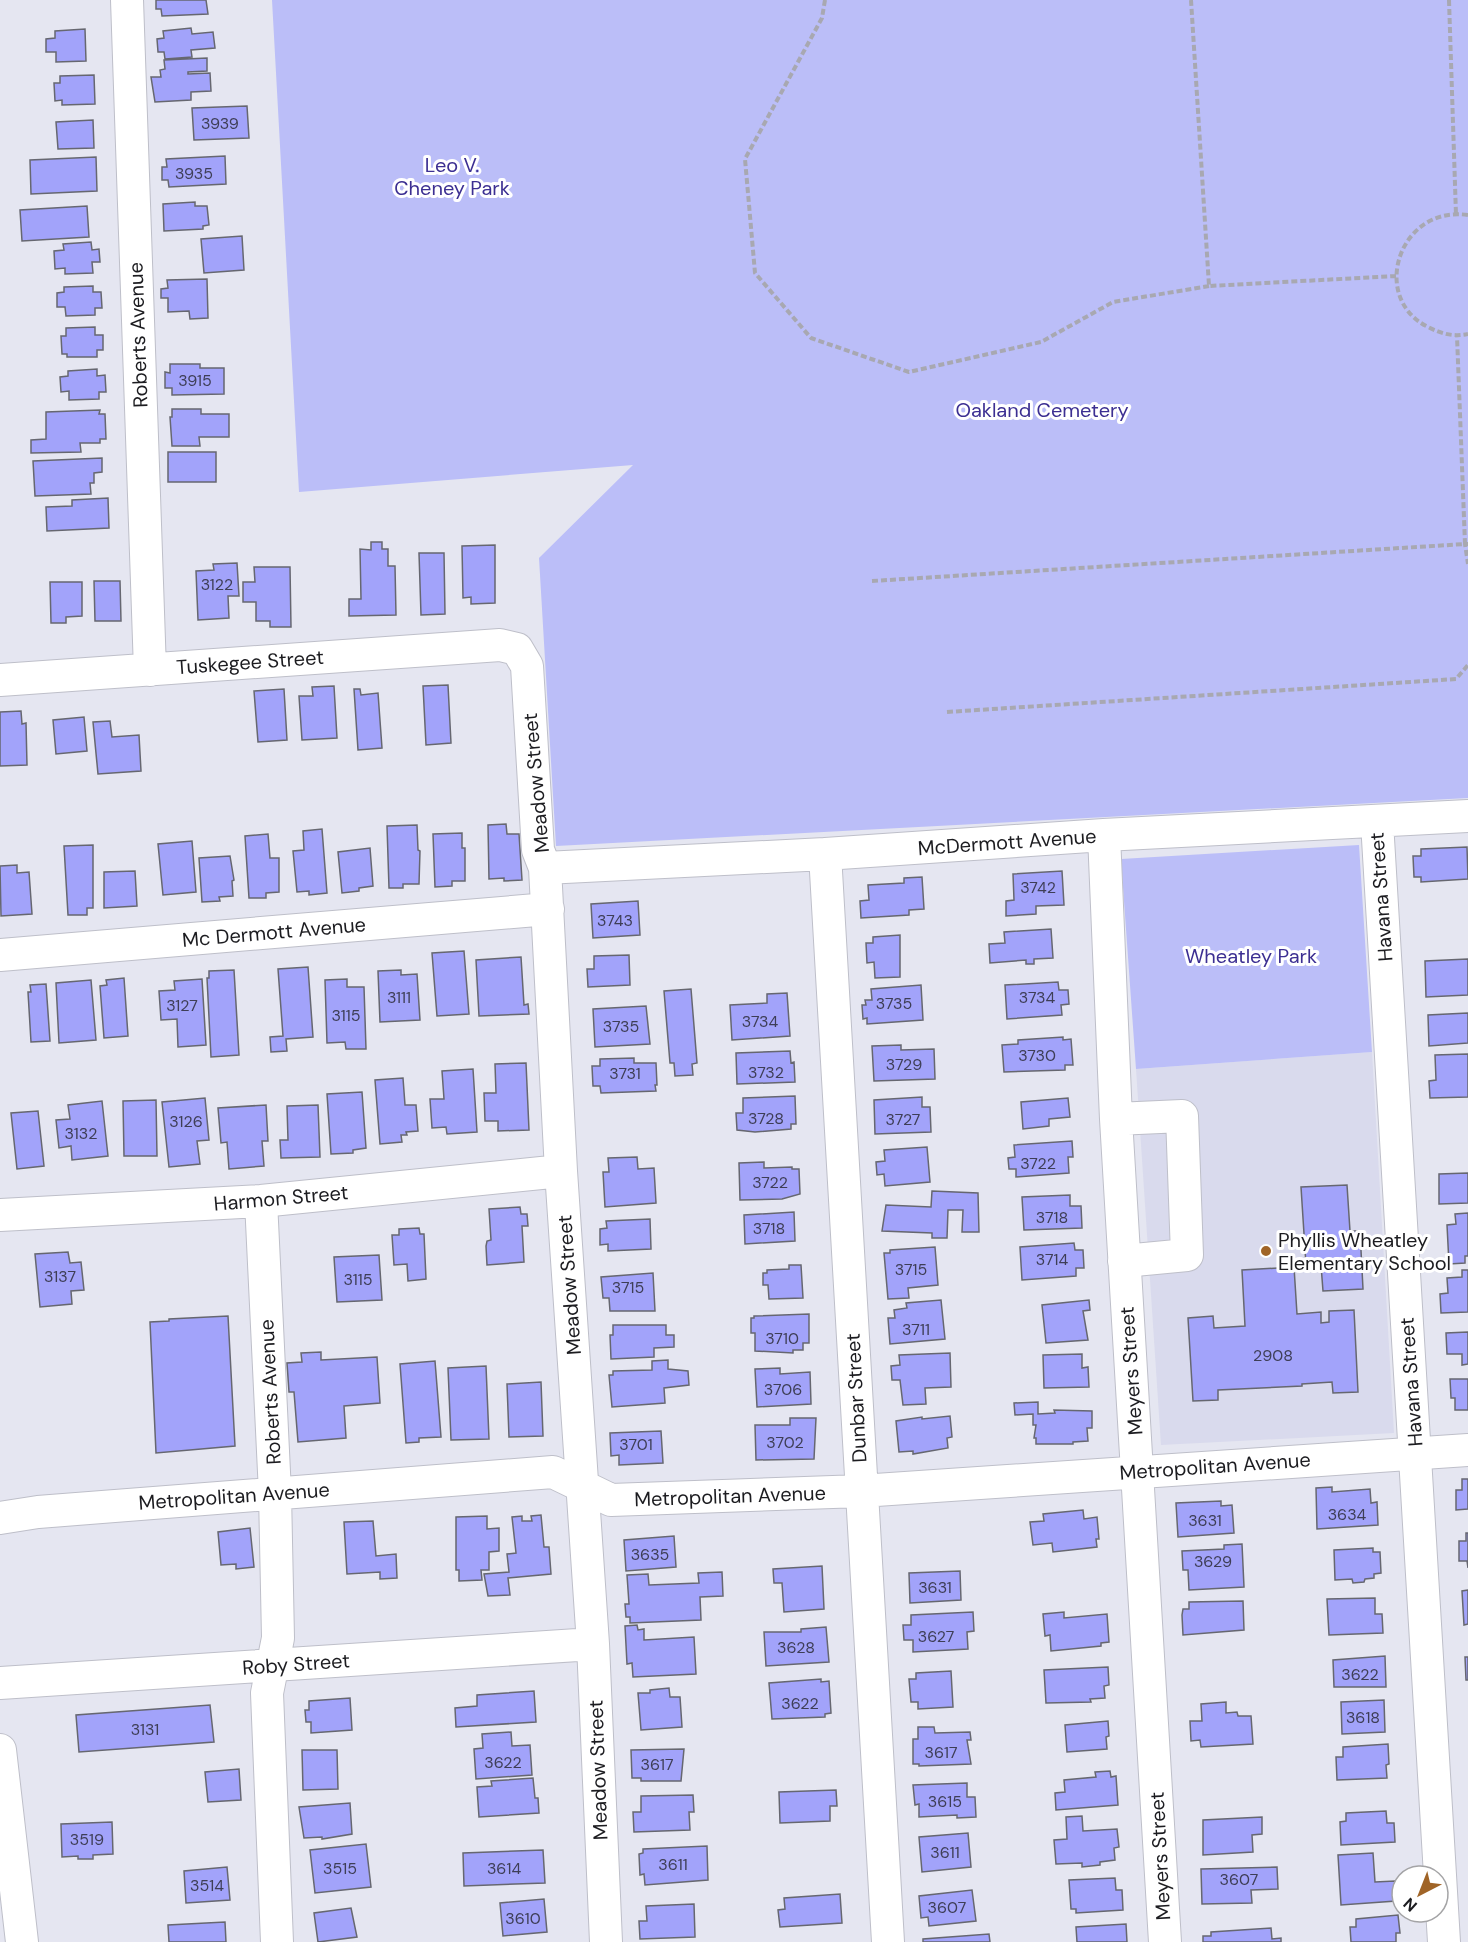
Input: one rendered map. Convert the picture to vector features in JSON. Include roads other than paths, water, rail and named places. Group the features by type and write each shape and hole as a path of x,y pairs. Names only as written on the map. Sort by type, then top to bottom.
{"street":[{"name":"Roberts Avenue","path":"127,0 150,670"},
{"name":"Tuskegee Street","path":"0,680 500,645"},
{"name":"Meadow Street","path":"500,645 517,649 528,666 538,850 546,868 561,1171 593,1644 606,1942"},
{"name":"McDermott Avenue","path":"546,868 1468,816"},
{"name":"Havana Street","path":"1377,822 1444,1942"},
{"name":"Meyers Street","path":"1104,835 1116,1119 1165,1942"},
{"name":"Dunbar Street","path":"825,854 888,1942"},
{"name":"Mc Dermott Avenue","path":"0,955 548,909"},
{"path":"1116,1119 1182,1116 1187,1255 1124,1261"},
{"name":"Harmon Street","path":"0,1215 261,1201 561,1171"},
{"name":"Roberts Avenue","path":"261,1201 275,1493 278,1638 267,1693 277,1942"},
{"name":"Metropolitan Avenue","path":"0,1518 38,1512 553,1472 611,1500 861,1491 1468,1450"},
{"name":"Roby Street","path":"0,1683 593,1644"},
{"path":"0,1750 22,1942"}],"place":[{"name":"Phyllis Wheatley Elementary School","path":"1266,1251"}],"park label":[{"name":"Leo V. Cheney Park","path":"452,176"},
{"name":"Oakland Cemetery","path":"1042,410"},
{"name":"Wheatley Park","path":"1251,956"}]}
